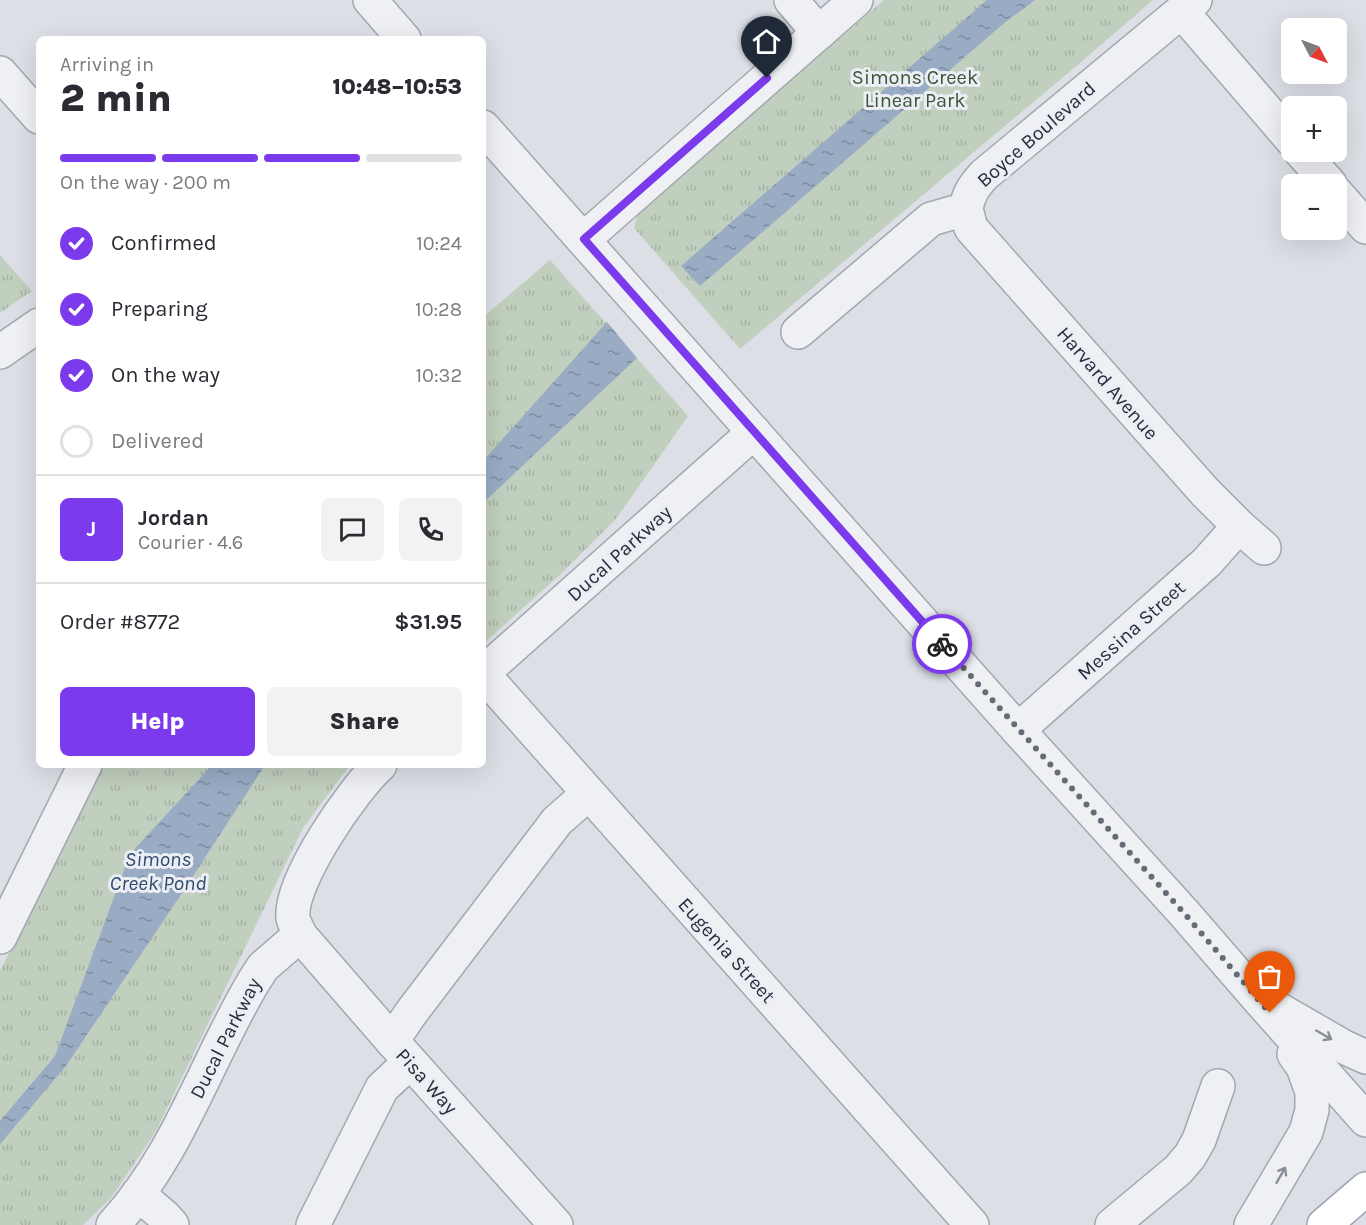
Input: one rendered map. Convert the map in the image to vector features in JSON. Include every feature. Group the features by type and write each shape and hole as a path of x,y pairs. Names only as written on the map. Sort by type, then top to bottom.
{"main road":[{"path":"1328,1222 1366,1189"},
{"path":"1328,1222 1366,1222"}],"street":[{"path":"370,0 401,36"},
{"path":"791,0 819,33"},
{"path":"584,239 856,0"},
{"path":"1189,6 1281,126"},
{"name":"Boyce Boulevard","path":"798,332 931,219 966,209 967,199 974,186 984,175 1189,6"},
{"path":"0,74 36,114"},
{"path":"486,130 1366,1120"},
{"path":"1310,162 1321,174"},
{"path":"1347,205 1366,227"},
{"name":"Harvard Avenue","path":"966,209 971,228 1205,492 1264,548"},
{"path":"0,352 36,328"},
{"name":"Ducal Parkway","path":"486,671 754,432"},
{"name":"Messina Street","path":"1018,729 1207,562 1239,526"},
{"name":"Eugenia Street","path":"486,677 972,1225"},
{"path":"0,937 84,768"},
{"path":"300,935 293,918 295,900 305,875 327,832 354,793 377,768"},
{"path":"313,1225 401,1052 411,1013 557,821 588,794"},
{"name":"Ducal Parkway","path":"113,1225 138,1194 179,1128 263,967 300,935"},
{"name":"Pisa Way","path":"300,935 556,1225"},
{"path":"1255,995 1344,1047 1366,1057"},
{"path":"1251,1225 1306,1132 1312,1110 1312,1092 1303,1067 1255,995"},
{"path":"1112,1225 1178,1170 1190,1156 1199,1140 1218,1086"},
{"path":"138,1194 172,1225"}],"green space":[{"name":"Simons Creek Linear Park","path":"884,0 1153,0 740,349 634,228 638,213"},
{"path":"0,255 32,291 0,313"},
{"path":"550,260 688,416 616,519 563,572 486,641 486,314"},
{"path":"102,768 348,768 303,828 156,1131 111,1198 83,1225 0,1225 0,971"}],"water":[{"path":"987,0 1035,0 1003,24 700,286 681,266"},
{"path":"607,322 637,358 486,500 486,458"},
{"name":"Simons Creek Pond","path":"209,768 263,768 66,1066 0,1144 0,1121 55,1056 130,854"}],"way so far":[{"path":"942,644 1184,913 1270,1013"}],"route":[{"path":"767,78 584,239 942,644"}]}
